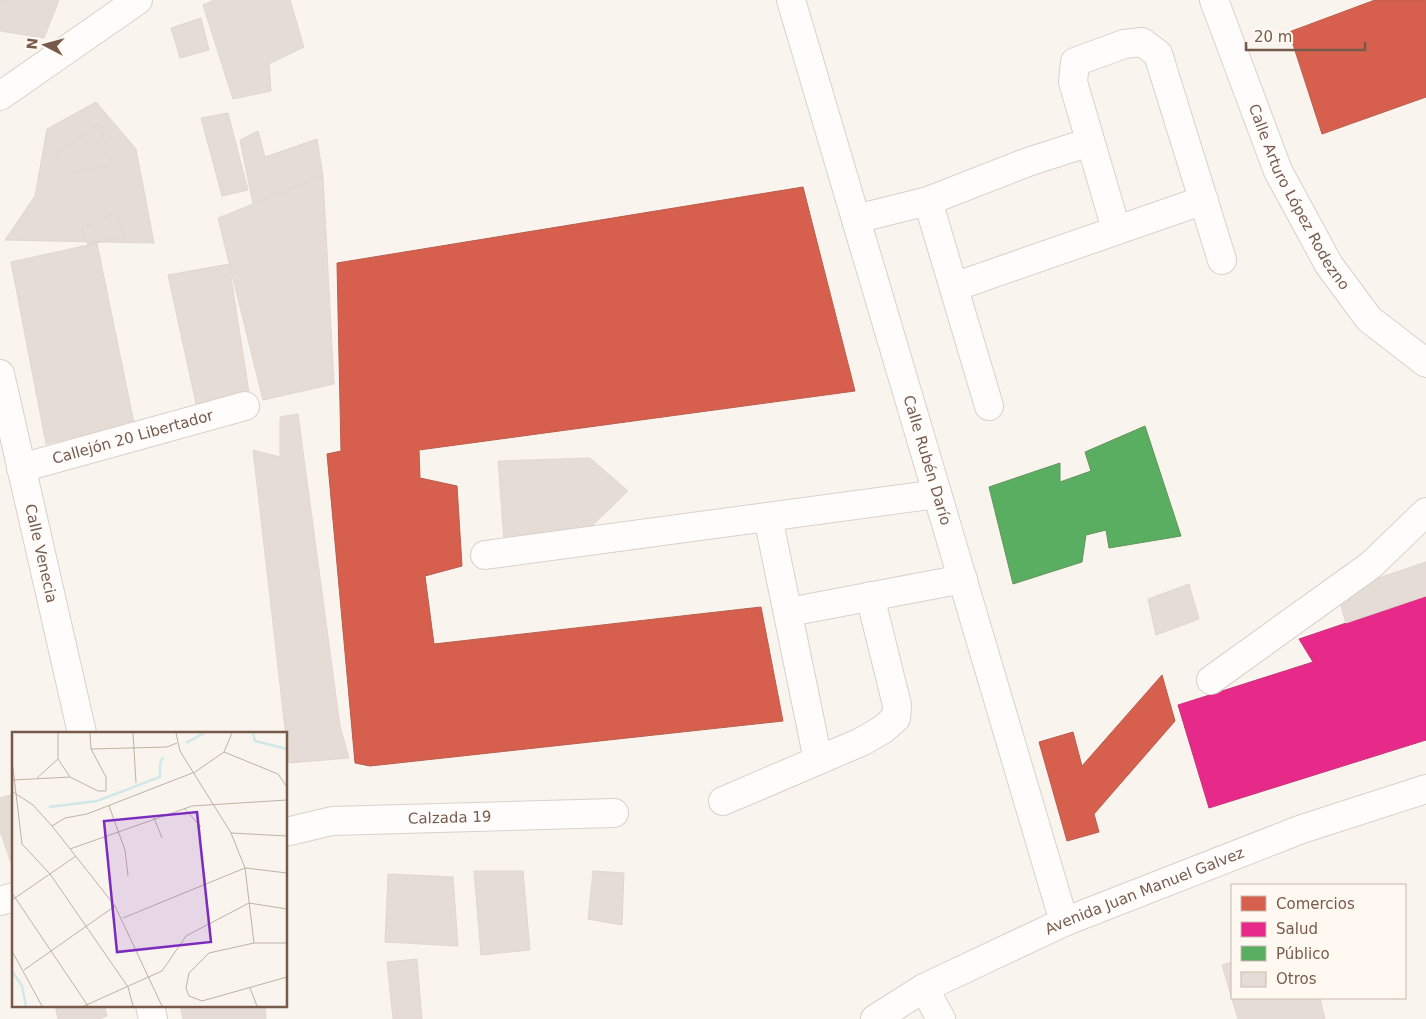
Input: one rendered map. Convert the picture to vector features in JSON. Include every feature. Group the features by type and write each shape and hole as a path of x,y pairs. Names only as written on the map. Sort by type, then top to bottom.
{"street":[{"path":"0,96 138,0"},
{"name":"Calle Rubén Darío","path":"791,0 1064,922"},
{"name":"Calle Arturo López Rodezno","path":"1214,0 1278,170 1329,265 1369,319 1426,363"},
{"path":"1116,229 1073,82 1075,62 1124,44 1142,42 1158,54 1222,260"},
{"path":"856,219 928,201 1028,162 1090,142"},
{"path":"954,287 1116,229 1204,200"},
{"path":"928,201 990,406"},
{"name":"Calle Venecia","path":"0,374 82,732"},
{"name":"Callejón 20 Libertador","path":"21,468 245,406"},
{"path":"485,555 937,494"},
{"path":"1211,680 1371,565 1426,512"},
{"path":"768,517 818,760"},
{"path":"789,612 963,579"},
{"path":"723,801 861,742 882,730 896,718 897,705 870,596"},
{"name":"Avenida Juan Manuel Galvez","path":"875,1019 924,988 1064,922 1302,829 1426,789"},
{"name":"Calzada 19","path":"288,832 332,821 614,813"},
{"path":"924,988 941,1019"},
{"path":"150,1006 153,1019"}],"building: Comercios":[{"path":"1375,0 1426,0 1426,97 1322,134 1289,32"},
{"path":"803,187 855,391 419,450 420,478 457,486 462,566 425,576 434,644 761,607 783,721 370,766 355,763 327,454 341,451 337,263"},
{"path":"1162,675 1175,721 1094,814 1099,832 1067,841 1039,742 1073,732 1082,766"}],"building: Salud":[{"path":"1426,596 1426,740 1209,808 1178,705 1313,662 1299,639"}],"building: Público":[{"path":"1145,426 1181,536 1109,548 1106,530 1086,535 1082,562 1013,584 989,487 1060,463 1060,482 1091,471 1085,452"}],"building: Otros":[{"path":"0,0 59,0 44,38 0,31"},
{"path":"214,0 290,0 304,47 269,64 271,91 233,99 203,5"},
{"path":"201,18 209,50 180,58 171,28"},
{"path":"96,102 136,149 154,243 5,240 35,196 47,129"},
{"path":"228,113 248,190 222,196 201,118"},
{"path":"99,124 112,165 62,174 55,154"},
{"path":"258,131 265,157 317,139 323,176 253,204 240,140"},
{"path":"323,176 334,384 263,400 218,218"},
{"path":"116,213 125,236 88,245 82,228"},
{"path":"97,243 134,423 46,444 11,262"},
{"path":"229,264 251,405 197,408 168,275"},
{"path":"298,414 340,726 349,758 289,763 288,732 285,732 253,450 280,457 280,417"},
{"path":"590,458 628,491 588,530 504,541 498,461"},
{"path":"1426,562 1426,596 1346,623 1337,592"},
{"path":"1189,584 1199,619 1156,635 1148,599"},
{"path":"12,795 11,863 0,831 0,798"},
{"path":"474,871 523,871 530,950 481,955"},
{"path":"593,871 624,873 622,925 588,919"},
{"path":"388,874 453,877 458,946 385,942"},
{"path":"417,959 422,1019 393,1019 387,962"},
{"path":"1231,962 1231,995 1222,965"},
{"path":"1232,999 1320,999 1325,1019 1238,1019"},
{"path":"55,1006 104,1006 107,1016 99,1019 58,1019"},
{"path":"180,1006 265,1006 266,1019 183,1019"}]}
